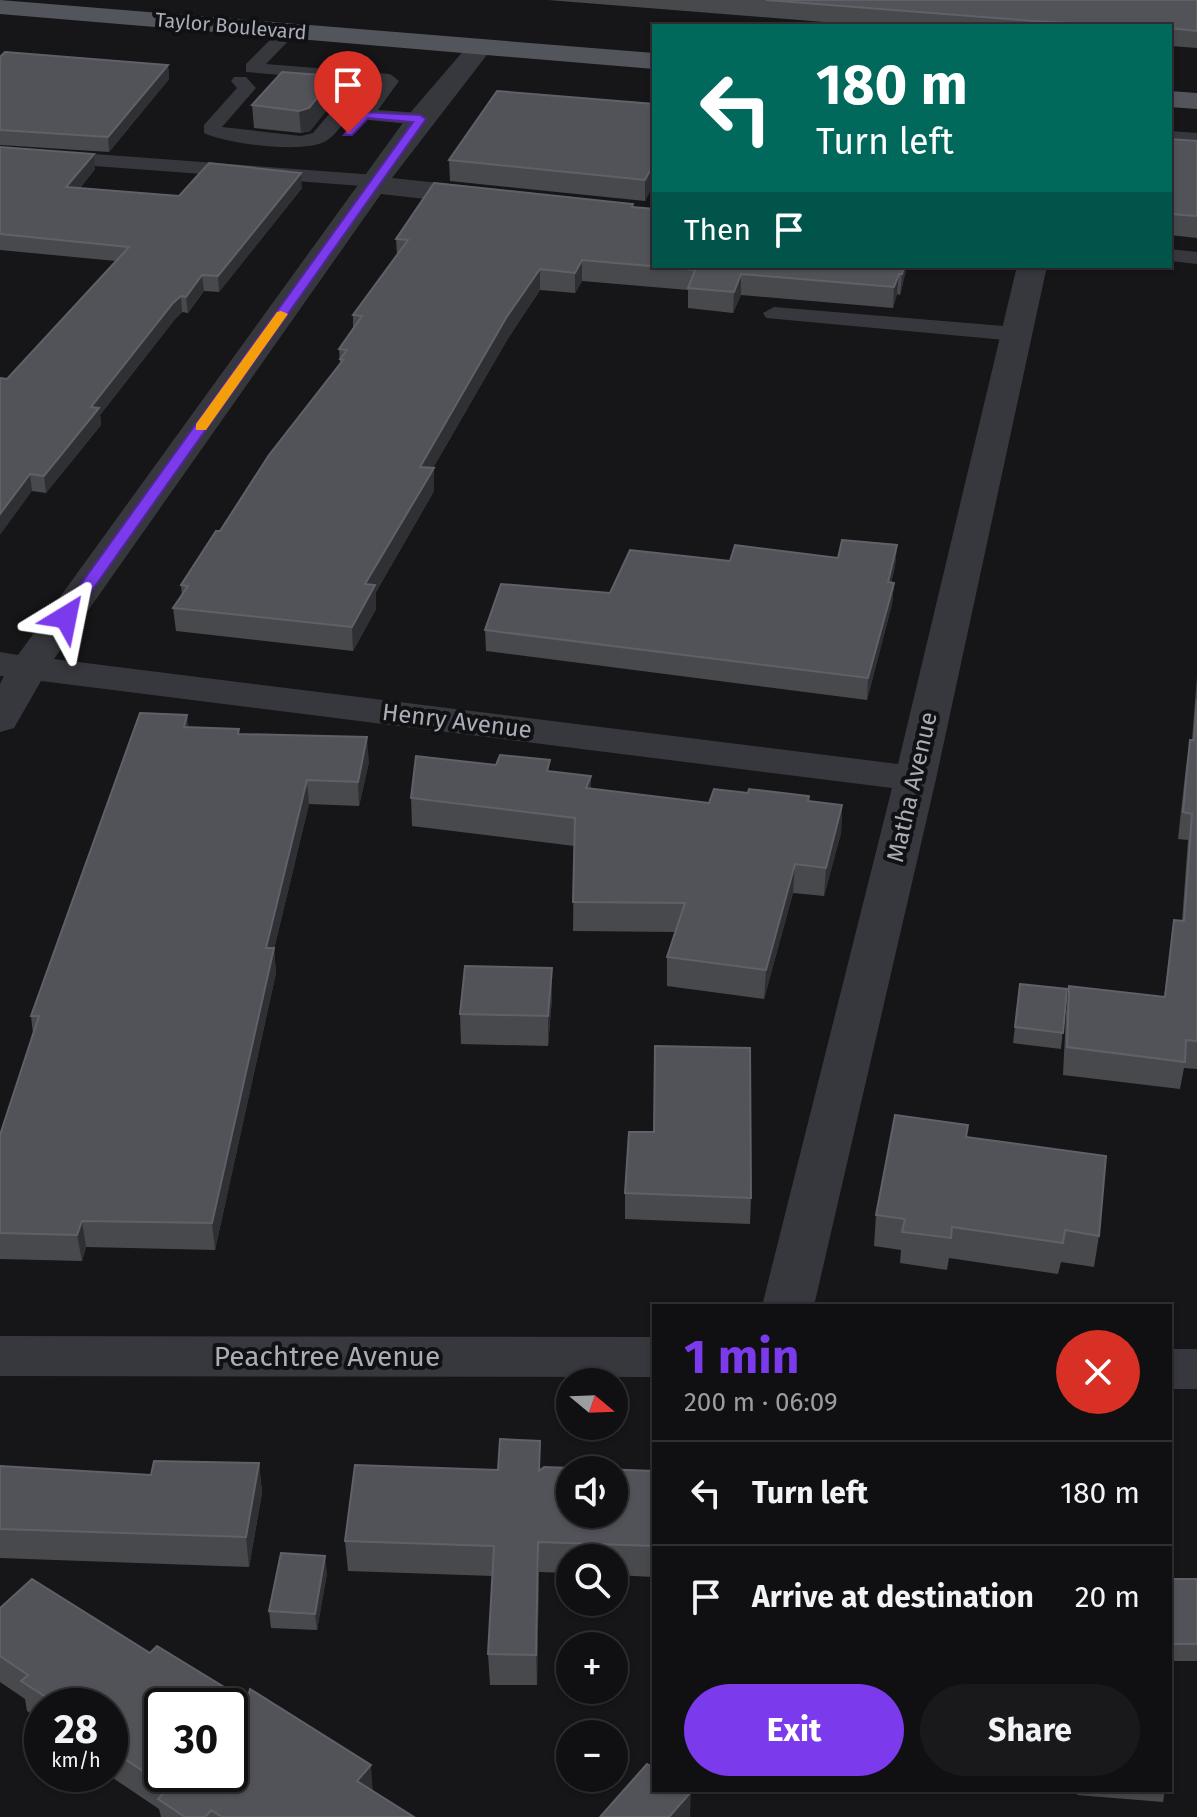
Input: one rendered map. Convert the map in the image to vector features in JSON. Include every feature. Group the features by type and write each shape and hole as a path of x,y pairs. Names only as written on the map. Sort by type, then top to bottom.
{"main road":[{"name":"Taylor Boulevard","path":"15,9 652,61"},
{"path":"1172,99 1197,101"}],"street":[{"path":"0,720 15,666 420,119 480,47"},
{"path":"375,183 514,200"},
{"name":"Matha Avenue","path":"788,1304 915,779 1032,268"},
{"name":"Henry Avenue","path":"15,666 915,779"},
{"name":"Peachtree Avenue","path":"0,1356 652,1357"},
{"path":"1172,1369 1197,1369"}],"lane":[{"path":"246,74 384,78 390,81 365,115 332,151 189,139 246,74 289,31"},
{"path":"246,74 247,88 211,129 221,134 302,142 320,137 352,98 380,95"},
{"path":"365,115 420,119"},
{"path":"1172,137 1197,139"},
{"path":"0,153 375,183"},
{"path":"1172,255 1197,258"},
{"path":"774,313 1016,334"}],"building":[{"path":"766,0 1197,0 1197,31 1172,28 1172,24 1034,21"},
{"path":"5,52 168,65 108,137 0,130 0,57"},
{"path":"282,72 335,76 309,108 299,111 252,105"},
{"path":"497,91 652,104 652,167 645,180 449,160"},
{"path":"1172,139 1197,141 1197,216 1172,214"},
{"path":"0,147 94,154 66,187 179,196 209,163 301,173 218,276 202,275 186,297 181,296 173,303 91,407 99,408 44,476 30,474 0,514 0,378 7,379 129,247 0,234"},
{"path":"434,183 633,204 632,207 652,209 652,266 582,260 575,273 540,269 506,318 420,467 434,468 365,584 375,585 352,627 173,608 188,586 181,585 216,531 220,531 269,455 343,360 340,359 347,350 339,349 362,316 353,315 408,240 396,239"},
{"path":"672,268 904,268 894,287 741,274 734,292 688,288 695,270"},
{"path":"842,540 897,545 888,582 894,583 868,678 485,630 501,584 610,593 630,550 730,561 735,545 838,558"},
{"path":"1197,699 1197,1041 1186,1040 1185,1062 1067,1047 1069,986 1165,997 1174,920 1184,921 1192,814 1183,812"},
{"path":"140,713 187,715 184,727 239,729 238,734 367,737 358,782 307,780 266,948 274,948 212,1223 82,1221 77,1235 0,1233 0,1135 39,1016 31,1016"},
{"path":"500,755 550,760 547,771 591,776 586,788 709,803 714,789 748,793 749,789 809,796 808,801 842,805 826,868 795,864 766,970 667,957 685,903 573,902 575,818 411,798 416,756 496,765"},
{"path":"465,966 552,968 548,1016 460,1014"},
{"path":"1020,984 1067,989 1063,1033 1015,1027"},
{"path":"655,1046 750,1048 751,1198 625,1193 629,1132 654,1132"},
{"path":"895,1115 968,1125 966,1137 1106,1156 1099,1236 1065,1230 1063,1243 952,1227 951,1238 902,1232 905,1219 876,1215"},
{"path":"500,1439 540,1441 539,1471 544,1467 556,1467 556,1528 628,1528 628,1470 652,1471 652,1546 538,1542 536,1655 488,1654 494,1546 345,1541 355,1465 498,1470"},
{"path":"154,1461 259,1463 246,1537 0,1529 0,1466 151,1475"},
{"path":"281,1553 325,1556 315,1614 269,1611"},
{"path":"32,1579 150,1653 157,1646 226,1688 144,1688 144,1772 128,1761 128,1688 32,1688 21,1681 28,1675 0,1656 0,1608"},
{"path":"1172,1579 1197,1579 1197,1644 1172,1644"},
{"path":"250,1689 371,1765 357,1781 414,1817 222,1817 211,1810 205,1817 185,1817 158,1799 164,1792 248,1792"},
{"path":"647,1764 652,1767 652,1792 691,1792 669,1817 600,1817 622,1792 628,1792 628,1785"}],"slow traffic":[{"path":"201,427 281,314"}],"route":[{"path":"66,617 420,119 365,115 348,133"}]}
